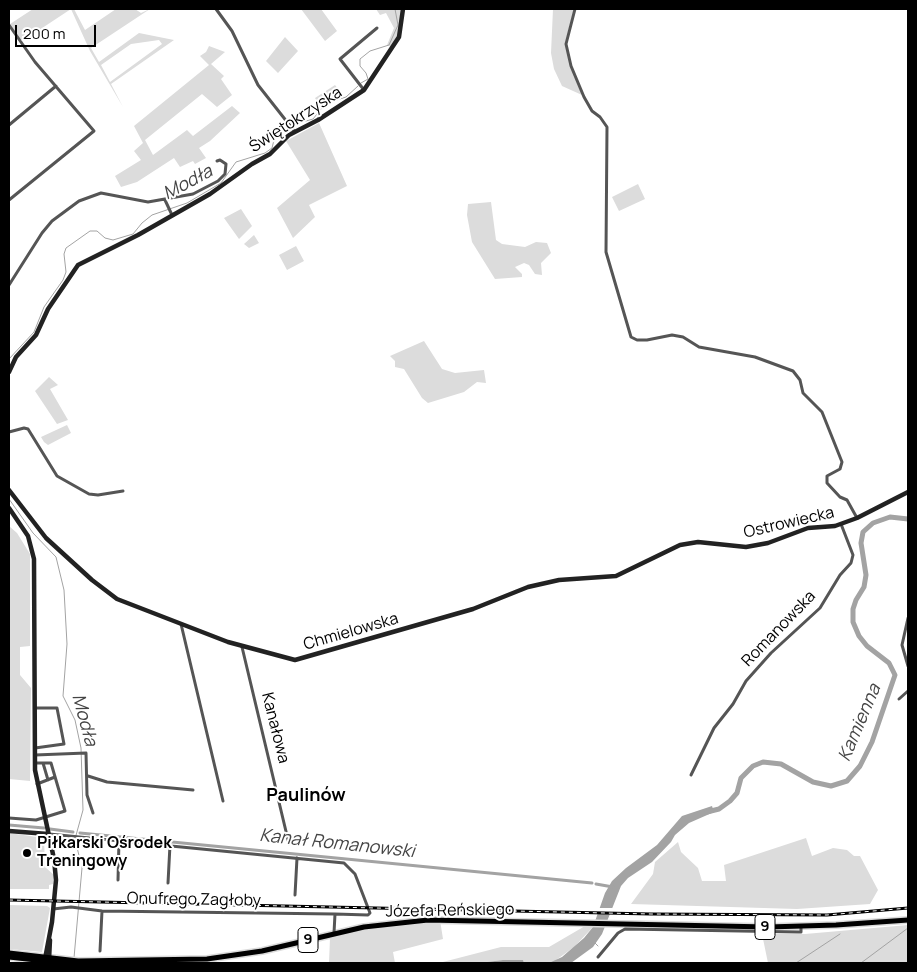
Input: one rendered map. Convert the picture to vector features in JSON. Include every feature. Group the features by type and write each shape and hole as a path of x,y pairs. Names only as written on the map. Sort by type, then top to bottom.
{"main road":[{"name":"Józefa Reńskiego","path":"47,961 184,962 247,954 376,925 428,920 801,927"},
{"name":"9","path":"801,927 908,920"},
{"name":"9","path":"9,955 47,961"}],"street":[{"path":"216,9 232,32 258,85 293,130"},
{"path":"377,28 340,59 361,87 400,37 403,9"},
{"path":"575,9 566,44 571,66 584,96 592,111 600,117 607,127 606,252 631,337 637,340 647,340 684,336 703,348 764,360 793,371 800,380 806,396 822,412 842,462 840,469 826,476 826,483 836,494 850,504 857,518"},
{"path":"9,25 94,131 9,200"},
{"path":"9,124 56,86"},
{"name":"Świętokrzyska","path":"9,372 16,357 36,335 48,309 78,265 219,189 246,167 270,154 293,130 354,97 361,87"},
{"path":"9,285 42,233 52,222 79,201 101,193 142,202 165,200 193,194 222,178 226,167 222,161 217,161"},
{"path":"165,200 172,214"},
{"path":"9,432 24,428 28,429 57,476 89,494 98,495 123,491"},
{"name":"Chmielowska","path":"9,490 46,538 98,585 124,602 242,647 287,659 301,660 473,609 528,588"},
{"name":"Ostrowiecka","path":"528,588 559,580 616,576 664,551 687,543 698,542 746,547 768,543 808,528 841,524 908,492"},
{"path":"9,508 25,531 34,553 34,755 37,784 55,873 47,961"},
{"name":"Romanowska","path":"691,776 714,728 730,709 746,681 771,654 820,608 840,575 851,563 853,555 841,524"},
{"path":"908,618 902,645 908,666"},
{"path":"181,624 224,801"},
{"name":"Kanałowa","path":"242,647 280,796 290,844"},
{"path":"898,698 908,691"},
{"path":"34,748 64,744 56,708 35,708"},
{"path":"34,755 81,752 86,755 87,795 94,813"},
{"path":"9,818 36,820 65,811 66,808 51,764 35,763"},
{"path":"43,763 48,780"},
{"path":"88,776 107,782 193,790"},
{"path":"37,784 55,777"},
{"path":"9,830 297,858 295,895"},
{"path":"118,880 119,840"},
{"path":"168,883 170,845"},
{"name":"Onufrego Zagłoby","path":"53,909 74,907 102,911 370,914 355,874 350,868 338,862 297,858"},
{"path":"100,951 102,911"},
{"path":"334,933 335,914"},
{"path":"598,957 618,933 625,929 801,932 801,927"}],"shaded area":[{"path":"33,9 71,9 21,42 10,24"},
{"path":"71,9 74,9 85,30 116,9 135,9 141,13 150,9 91,48 99,62 139,33 174,40 111,84 123,107 90,51","holes":["159,40 162,44 110,82 101,65 131,44"]},
{"path":"301,9 321,9 337,31 325,41"},
{"path":"376,9 401,9 398,36 391,47 387,45 394,28 386,13 380,15"},
{"path":"553,9 574,9 565,43 571,68 582,95 562,86 554,69 551,53"},
{"path":"285,37 298,51 278,73 266,61"},
{"path":"209,46 225,52 211,64 224,76 221,79 232,95 217,107 202,94 145,140 153,155 187,130 193,136 232,106 240,113 210,141 199,148 206,158 195,164 193,161 180,167 174,158 137,182 121,187 115,176 141,160 134,151 143,143 134,126 209,65 200,56 206,52"},
{"path":"335,85 342,94 326,99 320,106 315,98"},
{"path":"319,123 347,186 309,205 315,217 293,238 277,208 310,180 286,141"},
{"path":"638,184 645,199 619,211 612,197"},
{"path":"491,202 496,240 502,244 525,247 536,242 547,243 551,253 541,263 542,275 535,274 529,265 524,263 515,267 522,274 522,277 495,279 472,242 467,215 468,204"},
{"path":"241,209 252,226 239,239 224,218"},
{"path":"254,235 259,243 249,248 244,244"},
{"path":"296,246 304,261 287,270 279,255"},
{"path":"424,341 442,369 455,373 484,370 486,383 477,382 464,392 428,403 422,398 404,369 395,367 395,361 390,356"},
{"path":"49,377 58,385 50,389 68,420 57,424 35,391"},
{"path":"67,425 71,433 48,445 41,437"},
{"path":"9,526 17,533 30,554 30,646 20,647 20,675 31,688 30,781 9,779"},
{"path":"712,806 714,812 689,823 675,835 652,862 628,878 621,886 602,934 593,947 571,963 549,963 562,957 584,938 593,927 605,893 612,881 657,845 682,816"},
{"name":"Piłkarski Ośrodek Treningowy","path":"9,833 44,838 45,867 54,875 53,884 49,885 49,889 9,889"},
{"path":"806,838 812,856 833,848 847,850 854,856 860,856 878,890 870,904 797,909 631,904 653,874 655,862 678,842 681,852 698,868 702,881 726,881 724,865"},
{"path":"9,905 47,906 50,908 42,952 9,949"},
{"path":"440,920 443,939 393,952 395,963 329,963 330,938 334,933"},
{"path":"908,925 908,963 768,963 762,934 805,934"},
{"path":"585,926 593,927 574,947 552,963 524,963 523,960 503,960 479,963 439,963 501,947 549,947"},
{"path":"523,960 524,963 479,963"}],"pier":[{"path":"598,908 613,908 611,914 595,914"}],"waterway":[{"name":"Modła","path":"361,83 368,79 360,66 360,59 370,51 389,45 398,25 395,9"},
{"name":"Modła","path":"292,125 313,119 325,104 346,97 358,86"},
{"name":"Modła","path":"9,359 34,332 44,307 63,280 66,272 64,254 66,248 90,231 97,231 105,238 113,240 133,234 152,215 187,203 221,183 236,162 265,153 272,148 274,140 288,127"},
{"name":"Modła","path":"9,499 33,533 56,557 64,590 67,644 63,696 75,720 81,748 83,810 75,839 82,868 74,958"},
{"name":"Kamienna","path":"707,812 719,809 730,801 737,793 741,778 753,766 763,762 781,764 813,782 831,786 847,781 860,766 872,742 895,675 889,663 867,646 859,636 853,622 853,609 864,587 866,575 861,543 863,532 873,523 890,517 908,519"},
{"name":"Kanał Romanowski","path":"9,825 44,828"},
{"name":"Kanał Romanowski","path":"50,829 73,832"},
{"name":"Kanał Romanowski","path":"80,833 592,883"},
{"name":"Kanał Romanowski","path":"596,884 613,887"},
{"path":"861,963 908,928"},
{"path":"796,963 840,934"},
{"path":"595,943 598,946"}],"railway":[{"path":"9,900 651,914 827,915 908,908"}],"place":[{"name":"Piłkarski Ośrodek Treningowy","path":"27,853"}],"district":[{"name":"Paulinów","path":"306,796"}]}
